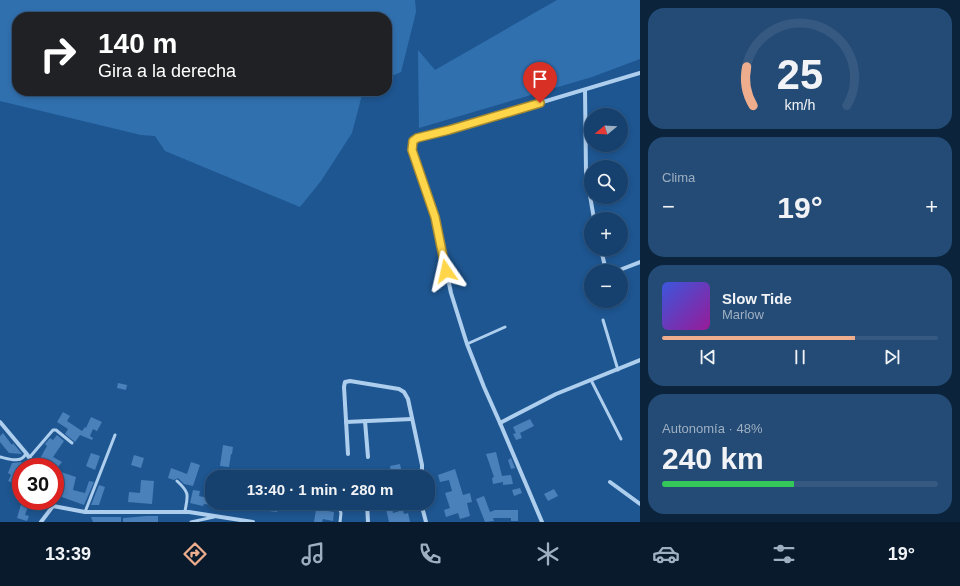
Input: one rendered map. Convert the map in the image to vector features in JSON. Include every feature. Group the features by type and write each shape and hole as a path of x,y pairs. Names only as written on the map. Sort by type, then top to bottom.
{"street":[{"path":"542,522 467,344 451,293 435,217 412,150 412,142 417,138 449,130 640,73"},
{"path":"585,90 586,172 593,212"},
{"path":"628,267 640,262"},
{"path":"500,423 556,394 640,360"},
{"path":"348,454 344,387 345,382 350,381 402,390 407,396 422,470"},
{"path":"346,422 412,419"},
{"path":"365,421 368,457"},
{"path":"0,422 29,458"},
{"path":"610,482 640,504"},
{"path":"64,507 85,512 185,511 253,522"},
{"path":"41,522 49,510"},
{"path":"367,510 368,522"},
{"path":"423,510 426,522"}],"lane":[{"path":"603,320 618,370"},
{"path":"467,344 505,327"},
{"path":"591,380 621,439"},
{"path":"29,458 53,430 56,430 72,443"},
{"path":"85,512 115,435"},
{"path":"0,457 20,460 25,457 26,453"},
{"path":"177,481 188,494 185,511"},
{"path":"340,510 342,512 340,522"},
{"path":"191,522 218,516"}],"shaded area":[{"path":"0,0 415,0 416,12 401,72 392,76 392,12 12,12 12,96 362,96 352,133 321,181 300,207 165,151 155,136 141,135 0,101"},
{"path":"557,0 640,0 640,59 592,77 419,128 418,50 435,70"}],"building":[{"path":"118,383 127,385 126,390 117,388"},
{"path":"63,412 70,416 67,421 82,431 85,427 86,428 91,417 102,422 97,431 93,429 90,436 93,438 92,440 80,435 75,442 65,434 68,429 57,422"},
{"path":"530,419 534,426 520,433 522,438 516,440 513,434 516,433 513,427"},
{"path":"3,433 12,445 13,443 22,454 9,453 0,442 0,436"},
{"path":"57,435 64,441 53,457 55,458 40,458 47,446 45,444 50,438 53,440"},
{"path":"223,445 233,447 229,467 220,466"},
{"path":"496,452 502,476 511,475 513,484 503,485 503,482 493,484 492,478 494,477 486,454"},
{"path":"91,453 100,456 95,470 86,466"},
{"path":"134,455 144,458 141,468 131,465"},
{"path":"511,458 515,468 511,469 508,460"},
{"path":"191,462 200,465 193,486 184,484 178,478 174,480 168,478 171,468 187,474"},
{"path":"12,463 12,482 8,481 11,475 8,473"},
{"path":"400,464 401,470 391,470 390,466"},
{"path":"455,469 463,495 470,493 472,502 467,503 470,516 460,519 458,513 446,517 444,510 450,508 445,493 452,491 449,480 440,482 438,475"},
{"path":"64,473 76,477 73,490 85,493 89,481 94,482 84,505 64,498"},
{"path":"141,480 154,481 152,504 128,502 129,492 140,493"},
{"path":"99,485 105,487 99,505 91,505"},
{"path":"520,488 522,493 514,496 512,490"},
{"path":"554,489 558,496 548,501 544,494"},
{"path":"193,490 200,491 199,496 205,497 205,504 203,506 190,503"},
{"path":"484,496 490,512 495,510 518,510 518,521 511,521 511,518 493,518 494,521 485,522 476,499"},
{"path":"19,510 27,510 25,515 29,516 27,521 17,518"},
{"path":"269,510 277,510 277,512"},
{"path":"316,510 334,512 333,521 323,519 322,522 314,522"},
{"path":"386,510 392,510 393,513 403,510 404,514 408,513 410,522 389,522"},
{"path":"158,516 158,522 123,522 123,518"},
{"path":"91,517 121,517 121,522 93,522"}],"route":[{"path":"446,271 435,217 412,150 414,139 540,103"}]}
